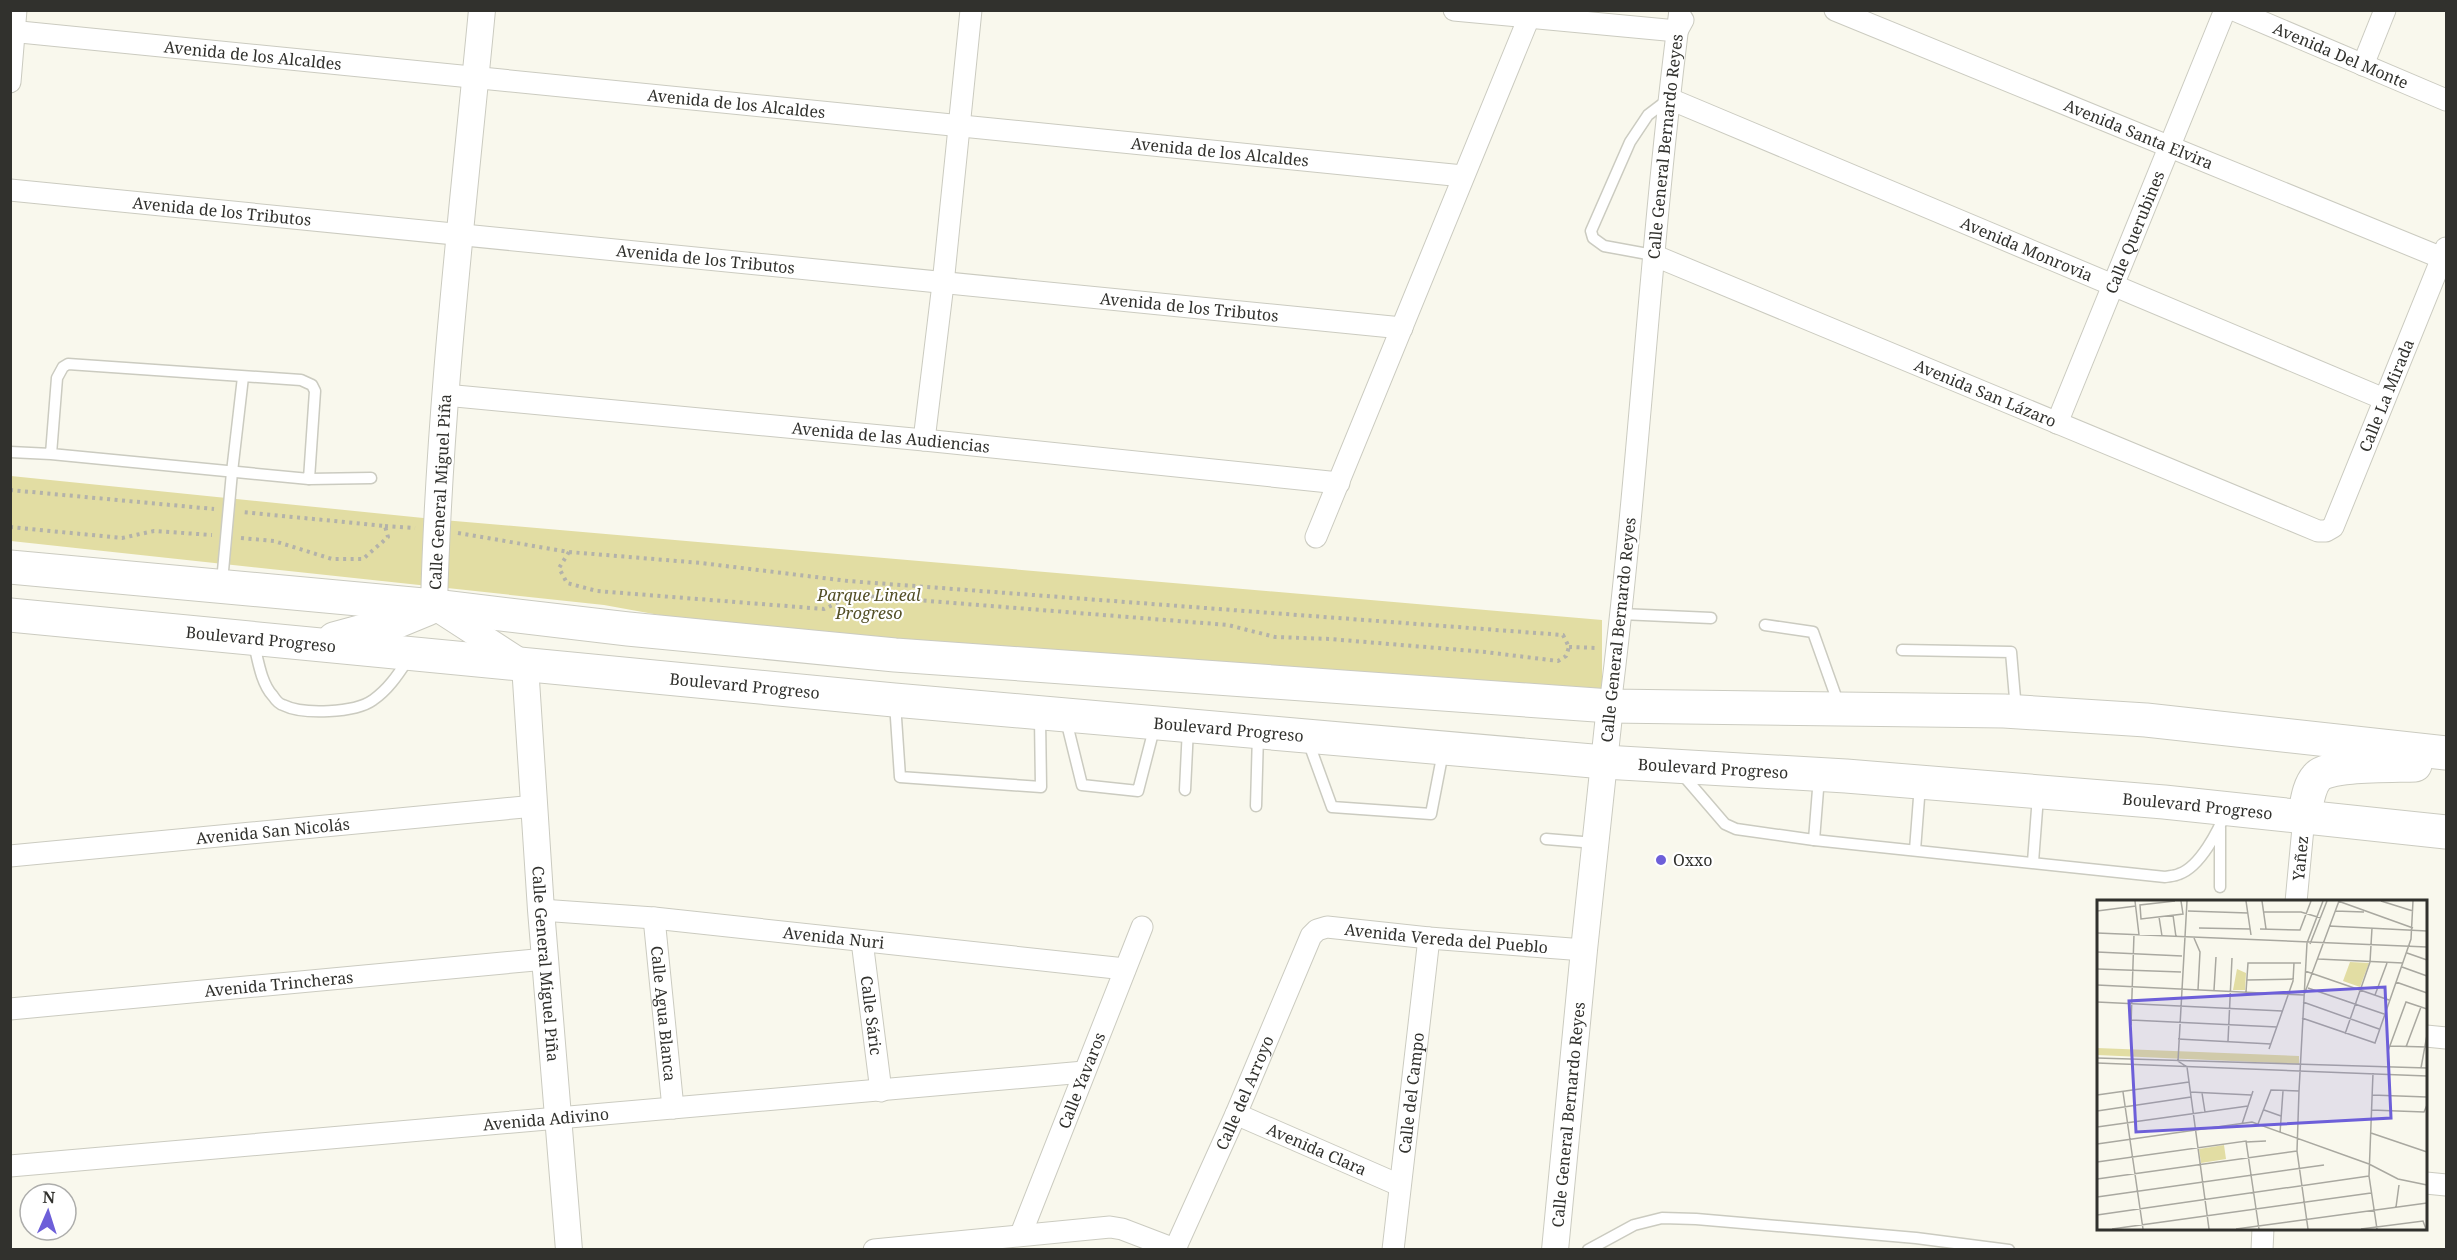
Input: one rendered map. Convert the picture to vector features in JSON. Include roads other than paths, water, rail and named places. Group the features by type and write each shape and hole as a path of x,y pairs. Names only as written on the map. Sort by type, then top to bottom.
{"main road":[{"path":"10,567 434,606 628,629 895,655 1610,706 2004,711 2146,720 2446,753"},
{"path":"314,644 393,623 434,606"},
{"name":"Boulevard Progreso","path":"10,615 894,700 1604,762 1820,775 2038,792 2223,818 2304,817 2445,835"},
{"path":"525,665 572,643 628,629"},
{"path":"2304,817 2312,786 2318,775 2331,770 2446,766"}],"street":[{"path":"10,82 12,32 16,10"},
{"name":"Calle General Miguel Piña","path":"482,10 445,395 437,497 434,606 525,665 541,910 569,1250"},
{"path":"924,440 944,284 971,10"},
{"path":"1454,10 1678,21 1689,10"},
{"name":"Avenida Santa Elvira","path":"1835,10 2170,148 2444,253"},
{"name":"Calle Querubines","path":"2057,423 2225,10"},
{"name":"Avenida Del Monte","path":"2234,10 2446,100"},
{"path":"2363,65 2385,10"},
{"path":"1316,537 1530,15"},
{"name":"Calle General Bernardo Reyes","path":"1560,1248 1584,950 1621,614 1653,255 1678,21"},
{"name":"Avenida de los Alcaldes","path":"12,32 1463,176"},
{"name":"Avenida Monrovia","path":"1670,99 2384,399"},
{"name":"Avenida de los Tributos","path":"10,190 1402,328"},
{"name":"Calle La Mirada","path":"2318,531 2326,531 2333,527 2444,253"},
{"name":"Avenida San Lázaro","path":"1653,255 2318,531"},
{"name":"Avenida de las Audiencias","path":"445,395 924,440 1339,483"},
{"name":"Avenida San Nicolás","path":"10,856 535,806"},
{"name":"Yañez","path":"2295,900 2304,817"},
{"name":"Avenida Nuri","path":"541,910 654,918 1125,969"},
{"name":"Calle Agua Blanca","path":"654,918 673,1108"},
{"name":"Calle Yavaros","path":"1021,1234 1142,927"},
{"name":"Avenida Vereda del Pueblo","path":"1311,936 1317,930 1328,927 1429,938 1584,950"},
{"name":"Calle del Arroyo","path":"1176,1249 1311,936"},
{"name":"Calle del Campo","path":"1393,1250 1429,938"},
{"name":"Calle Sáric","path":"862,941 881,1091"},
{"name":"Avenida Trincheras","path":"10,1009 546,959"},
{"path":"2427,1036 2446,1038"},
{"name":"Avenida Adivino","path":"10,1166 1084,1072"},
{"name":"Avenida Clara","path":"1236,1114 1399,1185"},
{"path":"2427,1183 2446,1185"},
{"path":"874,1250 1110,1227 1122,1229 1176,1249"},
{"path":"2262,1250 2264,1230"}],"lane":[{"path":"1653,255 1604,246 1593,238 1591,231 1630,142 1648,115 1670,99"},
{"path":"51,454 57,378 63,367 68,364 301,380 312,385 316,397 309,479"},
{"path":"222,586 243,377"},
{"path":"10,452 309,479 371,478"},
{"path":"1621,614 1711,618"},
{"path":"1765,625 1813,632 1840,708"},
{"path":"252,638 270,693 282,705 304,709 351,709 372,701 390,685 412,654"},
{"path":"1902,650 2011,652 2016,713"},
{"path":"894,700 900,777 1041,787 1052,713"},
{"path":"1052,713 1082,785 1138,791 1172,723"},
{"path":"1172,723 1185,790"},
{"path":"1256,806 1258,731"},
{"path":"1306,735 1332,807 1431,814 1444,748"},
{"path":"1676,766 1725,824 1732,829 1814,840 2165,877 2179,874 2190,868 2223,818"},
{"path":"1814,840 1820,775"},
{"path":"1916,850 1920,782"},
{"path":"2033,862 2038,792"},
{"path":"2220,886 2223,818"},
{"path":"1546,839 1595,843"},
{"path":"1588,1250 1634,1225 1662,1218 1673,1218 1916,1238 2009,1250"}],"place":[{"name":"Oxxo","path":"1661,860"}],"park label":[{"name":"Parque Lineal Progreso","path":"869,604"}]}
